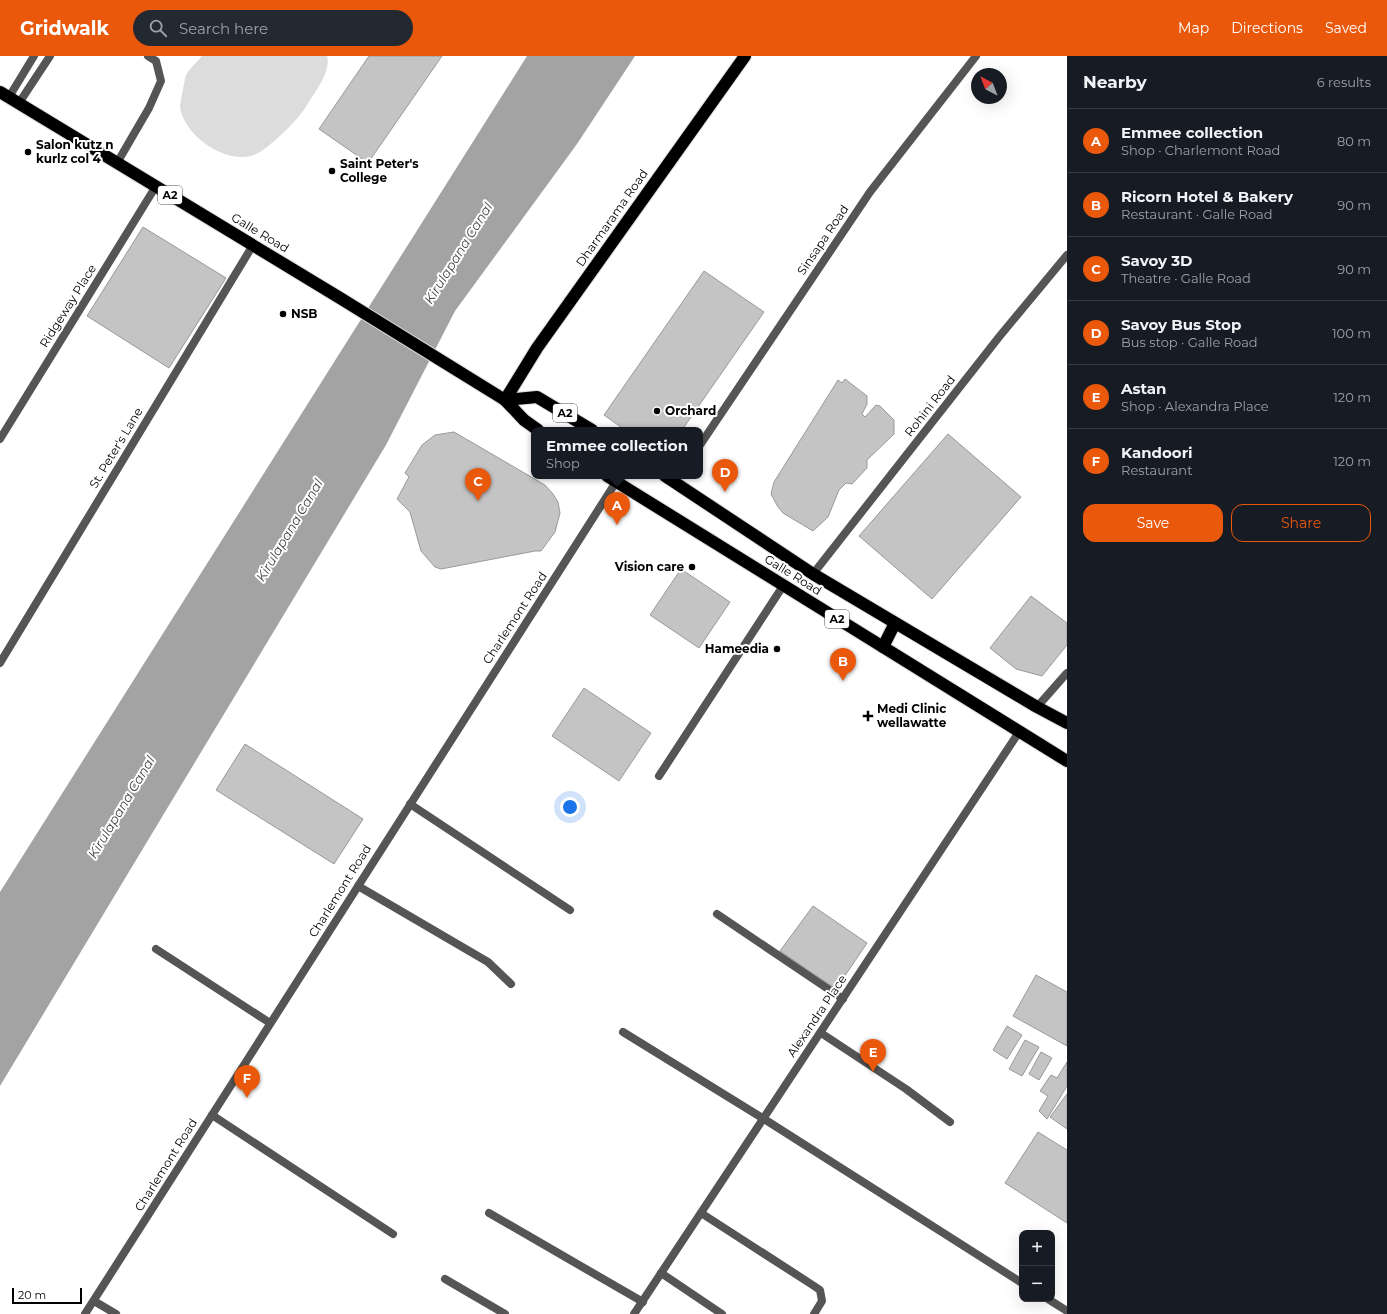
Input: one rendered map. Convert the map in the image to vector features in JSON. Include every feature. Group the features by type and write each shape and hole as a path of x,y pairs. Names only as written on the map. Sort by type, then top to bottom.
{"highway":[{"name":"Dharmarama Road","path":"505,400 549,330 745,56"},
{"name":"Galle Road","path":"9,97 505,400 524,420 534,427"},
{"name":"A2","path":"505,400 537,396 587,427"},
{"name":"Galle Road","path":"612,479 1067,761"},
{"name":"Galle Road","path":"674,479 813,574 1037,707 1067,723"},
{"path":"883,647 895,623"}],"street":[{"path":"9,97 34,56"},
{"path":"9,97 50,56"},
{"path":"118,163 149,108 161,81 156,61 148,56"},
{"name":"Sinsapa Road","path":"703,441 870,192 976,56"},
{"name":"Ridgeway Place","path":"0,439 156,186"},
{"name":"St. Peter's Lane","path":"0,662 253,245"},
{"name":"Rohini Road","path":"813,574 999,337 1067,255"},
{"name":"Charlemont Road","path":"85,1314 410,804 612,479"},
{"path":"660,776 783,586"},
{"path":"1037,707 1067,673"},
{"name":"Alexandra Place","path":"634,1314 1019,732"},
{"path":"410,804 570,910"},
{"path":"358,886 488,962 511,984"},
{"path":"718,914 843,999"},
{"path":"156,948 270,1023"},
{"path":"623,1032 764,1118 1019,1281"},
{"path":"821,1033 906,1088 950,1122"},
{"path":"212,1115 393,1234"},
{"path":"489,1213 642,1302"},
{"path":"701,1214 820,1290 822,1301 814,1314"},
{"path":"661,1273 722,1314"},
{"path":"445,1279 505,1314"},
{"path":"94,1300 116,1314"},
{"path":"1053,1302 1067,1311"}],"shaded area":[{"path":"202,56 327,56 328,61 326,72 321,83 296,120 265,148 254,155 243,157 231,156 208,146 189,128 183,118 180,107 186,75"}],"water":[{"name":"Kirulapana Canal","path":"527,56 635,56 577,144 455,311 386,445 0,1086 0,892"}],"building":[{"path":"369,56 442,56 368,163 319,129"},
{"path":"143,227 226,278 169,368 87,316"},
{"path":"704,271 764,312 684,427 621,427 604,415"},
{"path":"845,379 867,396 867,404 862,414 865,417 876,405 880,406 894,420 894,434 867,460 867,468 852,484 846,483 839,490 828,517 813,531 783,513 771,494 774,482 838,380 842,383"},
{"path":"454,432 531,477 531,479 535,479 545,485 558,502 560,513 555,532 541,551 441,569 435,567 421,551 410,512 397,499 409,477 405,473 422,445 435,435"},
{"path":"948,434 1021,497 932,599 859,536"},
{"path":"681,569 730,602 699,648 650,615"},
{"path":"1031,596 1067,623 1067,645 1042,676 1016,669 990,648"},
{"path":"584,688 651,733 619,781 552,736"},
{"path":"245,744 363,819 334,864 216,790"},
{"path":"813,906 867,943 836,989 780,951"},
{"path":"1036,975 1067,992 1067,1046 1013,1016"},
{"path":"1007,1026 1022,1035 1007,1059 993,1050"},
{"path":"1025,1040 1039,1047 1022,1076 1009,1069"},
{"path":"1041,1052 1052,1058 1039,1080 1029,1074"},
{"path":"1067,1062 1067,1086 1047,1119 1039,1111 1048,1096 1040,1091 1051,1075 1057,1078"},
{"path":"1067,1094 1067,1129 1050,1117"},
{"path":"1038,1132 1067,1150 1067,1223 1005,1183"}],"place":[{"name":"Salon kutz n kurlz col 4","path":"28,152"},
{"name":"Saint Peter's College","path":"332,171"},
{"name":"NSB","path":"283,314"},
{"name":"Orchard","path":"657,411"},
{"name":"Savoy Bus Stop","path":"725,492"},
{"name":"Savoy 3D","path":"478,501"},
{"name":"Emmee collection","path":"617,525"},
{"name":"Vision care","path":"692,567"},
{"name":"Hameedia","path":"777,649"},
{"name":"Ricorn Hotel & Bakery","path":"843,681"},
{"name":"Medi Clinic wellawatte","path":"868,716"},
{"name":"Astan","path":"873,1072"},
{"name":"Kandoori","path":"247,1098"}]}
